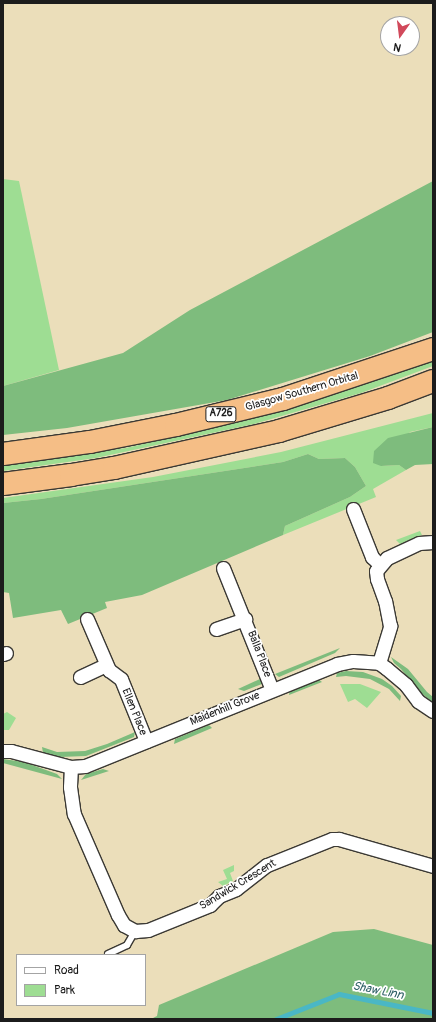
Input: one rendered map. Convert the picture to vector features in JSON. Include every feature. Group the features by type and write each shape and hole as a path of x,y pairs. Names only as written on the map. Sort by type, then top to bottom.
{"highway":[{"name":"Glasgow Southern Orbital","path":"3,454 96,441 176,425 283,399 350,378 433,349"},
{"path":"280,431 388,398 433,381"},
{"path":"3,484 114,468 280,431 357,416 433,397"}],"street":[{"path":"353,509 372,557 380,565"},
{"path":"379,664 390,626 386,601 377,579 376,571 387,558 419,543 433,542"},
{"name":"Balla Place","path":"223,568 245,619 272,690"},
{"name":"Ellen Place","path":"87,619 106,665 109,670 121,679 146,741"},
{"name":"Balla Place","path":"216,629 245,619"},
{"name":"Maidenhill Grove","path":"3,751 12,752 71,768 85,766 337,664 353,661 379,664 393,672 406,685 418,701 433,711"},
{"path":"80,677 106,665"},
{"path":"71,768 70,787 74,814 118,915 124,925 135,931"},
{"name":"Sandwick Crescent","path":"135,931 148,930 210,905 219,896 236,889 267,865 332,839 339,839 433,866"}],"lane":[{"path":"108,954 127,945 135,931"}],"green space":[{"path":"3,179 19,181 59,370 3,386"},
{"path":"433,181 433,332 370,356 227,400 67,428 3,435 3,386 123,353 190,310"},
{"path":"433,358 433,366 361,393 254,424 96,458 3,471 3,464 126,448 217,427 354,387"},
{"path":"433,413 433,427 410,432 381,466 399,465 406,470 373,489 376,497 283,535 285,526 350,497 366,486 355,467 345,458 319,459 308,454 283,462 41,499 3,503 3,498 153,477 281,452"},
{"path":"433,427 433,464 415,465 406,470 399,465 381,466 373,463 374,451 388,438"},
{"path":"308,454 319,459 345,458 355,467 366,486 350,497 285,526 283,535 142,595 105,602 107,608 68,624 61,610 13,618 9,593 3,592 3,503 41,499 283,462"},
{"path":"420,531 422,535 400,544 396,540"},
{"path":"340,648 335,653 279,677 275,674"},
{"path":"391,657 408,669 433,697 433,703 420,692 401,669 394,663"},
{"path":"346,671 363,672 382,679 392,686 401,696 400,701 389,689 370,679 346,676 336,677 337,673"},
{"path":"260,679 262,684 244,691 238,689"},
{"path":"318,679 322,682 289,695 290,690"},
{"path":"340,684 360,684 381,692 367,708 355,699 348,702"},
{"path":"7,712 16,718 9,730 3,730 3,714"},
{"path":"209,725 212,728 174,744 175,739"},
{"path":"135,732 134,737 86,756 60,757 43,753 42,747 57,752 85,751 107,744"},
{"path":"3,759 24,762 57,774 62,779 3,763"},
{"path":"103,769 109,771 81,780 86,774"},
{"path":"234,865 234,871 230,873 233,881 223,886 218,882 227,879 223,870"},
{"path":"374,929 433,945 433,1019 151,1019 157,1016 159,1005 333,932"}],"waterway":[{"name":"Shaw Linn","path":"276,1019 339,994 433,1013"}]}
